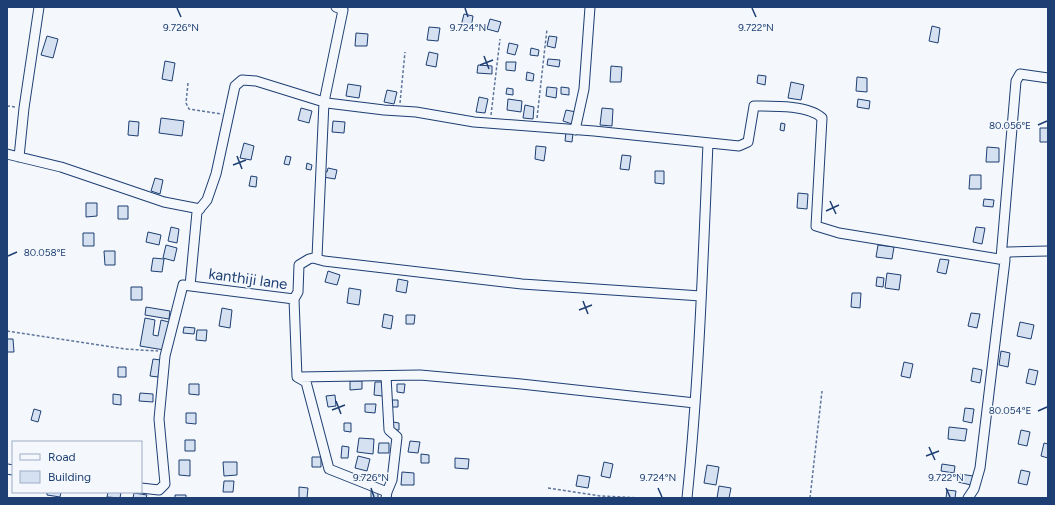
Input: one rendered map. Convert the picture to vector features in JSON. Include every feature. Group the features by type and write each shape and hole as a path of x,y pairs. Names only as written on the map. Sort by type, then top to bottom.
{"street":[{"path":"19,157 24,108 39,7"},
{"path":"294,299 298,292 299,265 317,257 324,102 343,10 336,7"},
{"path":"575,130 584,89 590,7"},
{"path":"968,498 974,489 980,468 1002,292 1005,260 1002,258 1016,81 1020,74 1048,78"},
{"path":"190,286 197,212 207,200 216,174 235,86 242,80 256,81 324,102 490,123 536,126 740,146 748,142 754,106 780,106 817,113 822,118 816,226 839,233 961,253 1002,258"},
{"path":"687,498 702,296 708,143"},
{"path":"7,154 61,168 164,202 200,209"},
{"path":"1002,258 1008,252 1048,251"},
{"path":"313,258 337,263 478,280 602,291 646,291 702,296"},
{"name":"kanthiji lane","path":"142,489 151,494 159,490 165,484 159,419 166,352 183,285 294,299 297,377"},
{"path":"297,377 420,375 513,383 695,403"},
{"path":"297,377 306,382 329,469 386,495 392,480 397,437 389,430 386,376"}],"path":[{"path":"536,126 547,29"},
{"path":"490,123 500,39"},
{"path":"399,111 405,52"},
{"path":"188,83 186,103 189,109 229,114"},
{"path":"7,331 124,349 166,352"},
{"path":"810,498 822,391"},
{"path":"548,488 600,496 640,498"}],"building":[{"path":"464,14 473,16 471,28 461,26"},
{"path":"490,19 501,22 498,32 487,29"},
{"path":"932,26 940,28 938,43 929,41"},
{"path":"429,27 440,28 438,41 427,40"},
{"path":"356,33 368,34 367,46 355,46"},
{"path":"47,36 58,39 53,58 41,55"},
{"path":"549,36 557,37 555,48 547,46"},
{"path":"509,43 518,45 515,55 507,53"},
{"path":"531,48 539,50 538,56 530,55"},
{"path":"429,52 438,54 436,67 426,65"},
{"path":"548,59 560,60 559,67 547,65"},
{"path":"165,61 175,63 172,81 162,79"},
{"path":"506,62 516,62 515,71 506,70"},
{"path":"478,65 492,66 492,74 477,73"},
{"path":"611,66 622,67 621,82 610,82"},
{"path":"527,72 534,74 533,81 526,80"},
{"path":"758,75 766,76 765,85 757,83"},
{"path":"857,77 867,78 867,92 856,91"},
{"path":"791,82 804,85 801,100 788,98"},
{"path":"348,84 361,86 359,98 346,96"},
{"path":"547,87 557,88 556,98 546,96"},
{"path":"561,87 569,88 569,95 561,94"},
{"path":"507,88 513,89 513,95 506,94"},
{"path":"387,90 397,92 394,104 384,102"},
{"path":"479,97 488,99 485,113 476,112"},
{"path":"508,99 522,101 521,112 507,110"},
{"path":"858,99 870,101 869,109 857,107"},
{"path":"525,105 534,107 533,119 523,118"},
{"path":"301,108 312,111 309,123 298,120"},
{"path":"602,108 613,109 612,126 600,125"},
{"path":"566,110 576,112 572,124 563,121"},
{"path":"161,118 184,121 182,136 159,133"},
{"path":"129,121 139,122 138,136 128,135"},
{"path":"333,121 345,122 344,133 332,132"},
{"path":"781,123 785,124 784,131 780,130"},
{"path":"1040,128 1048,128 1048,142 1040,142"},
{"path":"566,132 573,133 572,142 565,141"},
{"path":"244,143 254,146 251,160 240,158"},
{"path":"536,146 546,147 544,161 535,159"},
{"path":"987,147 999,148 999,162 986,162"},
{"path":"622,155 631,156 629,170 620,169"},
{"path":"286,156 291,157 289,165 284,164"},
{"path":"307,163 312,165 311,170 306,169"},
{"path":"328,168 337,170 335,179 323,177 324,172 327,172"},
{"path":"655,171 664,171 664,184 655,183"},
{"path":"970,175 981,175 981,189 969,189"},
{"path":"251,176 257,177 256,187 249,186"},
{"path":"155,178 163,180 160,194 151,191"},
{"path":"798,193 808,194 807,209 797,208"},
{"path":"984,199 994,200 993,207 983,206"},
{"path":"86,203 97,203 97,216 86,217"},
{"path":"118,206 128,206 128,219 118,219"},
{"path":"171,227 179,229 177,243 168,241"},
{"path":"976,227 985,228 982,244 973,242"},
{"path":"148,232 161,235 159,245 146,242"},
{"path":"83,233 94,233 94,246 83,246"},
{"path":"166,245 177,248 174,261 163,258"},
{"path":"878,245 894,247 892,259 876,257"},
{"path":"104,251 115,251 115,265 105,265"},
{"path":"153,258 164,259 162,272 151,271"},
{"path":"940,259 949,260 946,274 937,272"},
{"path":"328,271 340,275 337,285 325,282"},
{"path":"887,273 901,275 899,290 885,288"},
{"path":"877,277 884,278 883,287 876,286"},
{"path":"398,279 408,281 406,293 396,291"},
{"path":"131,287 142,287 142,300 131,300"},
{"path":"349,288 361,290 359,305 347,303"},
{"path":"852,293 861,293 860,308 851,307"},
{"path":"146,307 170,311 169,319 145,315"},
{"path":"222,308 232,310 230,328 219,326"},
{"path":"971,313 980,314 977,328 968,326"},
{"path":"384,314 393,316 391,329 382,327"},
{"path":"406,315 415,315 414,324 406,324"},
{"path":"145,318 155,320 153,335 158,336 161,320 169,322 164,350 140,346"},
{"path":"1020,322 1034,325 1031,339 1017,336"},
{"path":"184,327 195,328 194,334 183,333"},
{"path":"197,330 207,330 206,341 196,340"},
{"path":"7,339 13,339 14,352 7,352"},
{"path":"1001,351 1010,353 1008,367 999,365"},
{"path":"153,359 161,360 158,377 150,376"},
{"path":"904,362 913,364 910,378 901,376"},
{"path":"118,367 126,367 126,377 118,377"},
{"path":"973,368 982,370 980,383 971,381"},
{"path":"1029,369 1038,371 1035,385 1026,383"},
{"path":"350,381 362,381 362,389 350,390"},
{"path":"375,382 384,382 383,396 374,395"},
{"path":"189,384 199,384 199,395 189,394"},
{"path":"397,384 405,384 404,393 397,392"},
{"path":"140,393 153,394 153,402 139,401"},
{"path":"113,394 121,395 121,405 113,404"},
{"path":"335,395 336,406 328,407 326,396"},
{"path":"392,400 398,400 398,407 392,407"},
{"path":"365,404 376,404 375,413 365,412"},
{"path":"965,408 974,409 972,423 963,421"},
{"path":"34,409 41,411 38,422 31,420"},
{"path":"186,413 196,413 196,424 186,423"},
{"path":"393,422 399,423 399,430 392,430"},
{"path":"344,423 351,423 351,432 344,431"},
{"path":"949,427 967,429 965,441 948,439"},
{"path":"1021,430 1030,432 1027,446 1018,444"},
{"path":"359,438 374,439 373,454 357,452"},
{"path":"185,440 195,440 195,451 185,451"},
{"path":"410,441 420,442 418,453 408,452"},
{"path":"379,443 389,443 389,453 378,453"},
{"path":"1044,443 1048,444 1048,458 1041,456"},
{"path":"342,446 349,447 348,458 341,458"},
{"path":"421,454 429,455 429,463 421,463"},
{"path":"358,456 370,459 367,471 355,468"},
{"path":"312,457 321,457 321,467 312,467"},
{"path":"455,458 469,459 468,469 455,468"},
{"path":"179,460 190,460 190,476 179,475"},
{"path":"223,462 237,462 237,475 224,476"},
{"path":"604,462 613,464 610,478 601,476"},
{"path":"942,464 955,466 954,473 941,471"},
{"path":"707,465 719,467 716,485 704,483"},
{"path":"1021,470 1030,472 1027,485 1018,483"},
{"path":"402,472 414,473 414,485 401,485"},
{"path":"960,474 973,476 971,485 958,482"},
{"path":"578,475 590,477 588,488 576,486"},
{"path":"224,481 234,481 233,492 223,492"},
{"path":"719,486 731,488 729,498 717,498"},
{"path":"299,487 308,488 307,498 299,498"},
{"path":"947,490 956,491 955,498 946,498"},
{"path":"371,491 378,491 378,498 371,498"},
{"path":"47,493 61,493 60,497 47,495"},
{"path":"108,493 121,493 120,498 107,497"},
{"path":"134,493 147,495 146,498 133,498"},
{"path":"175,495 186,495 186,498 175,498"}]}
